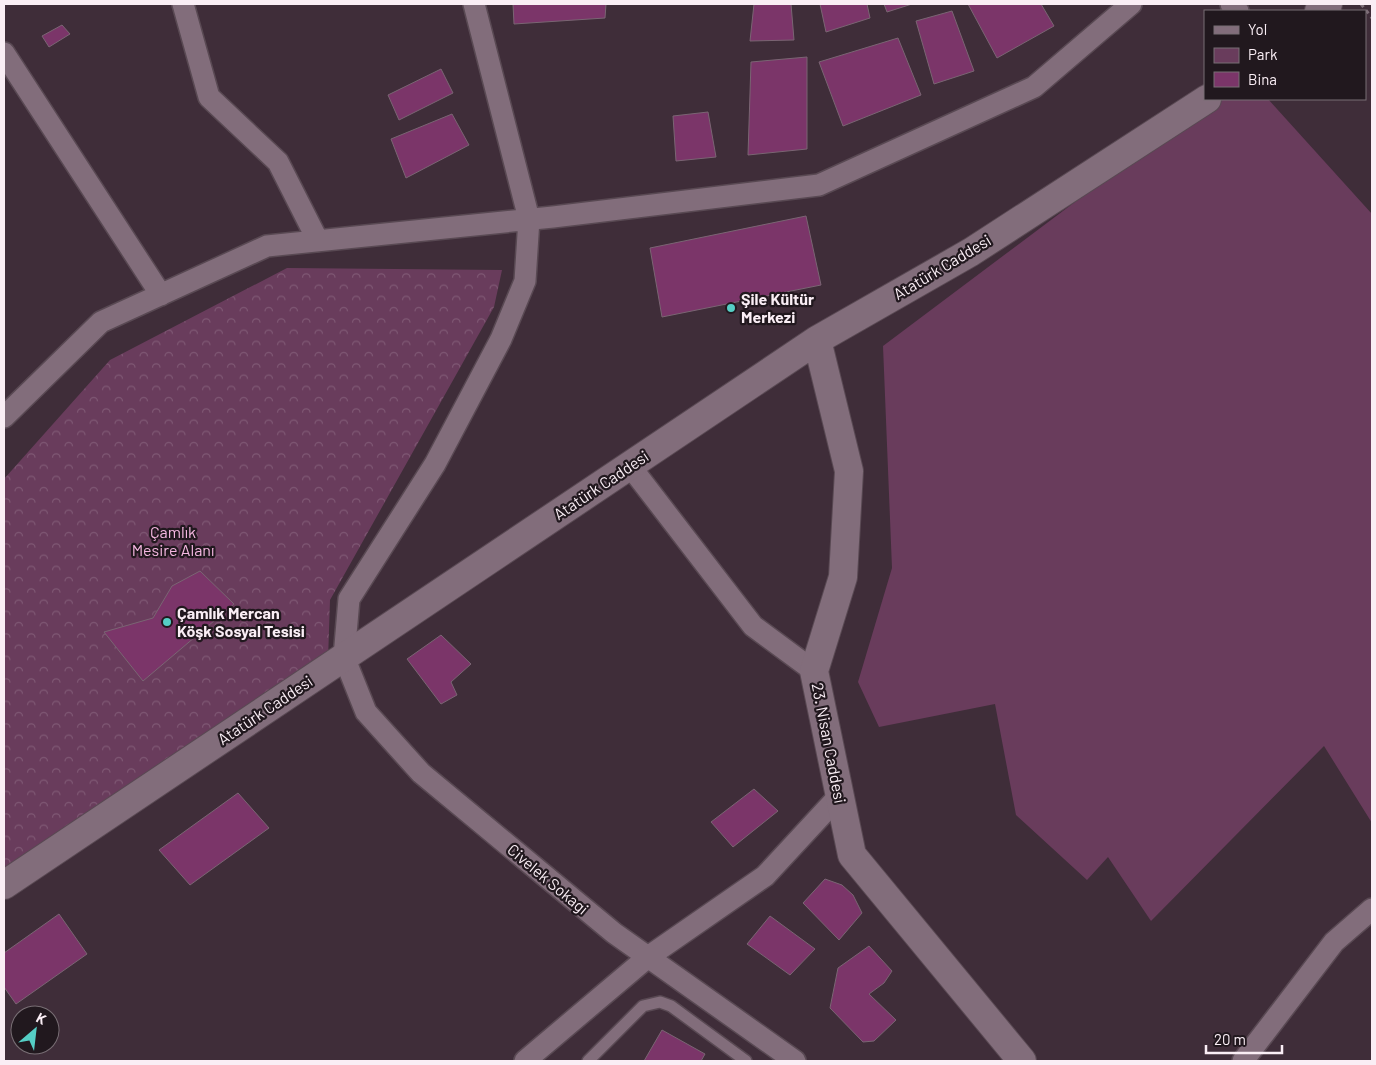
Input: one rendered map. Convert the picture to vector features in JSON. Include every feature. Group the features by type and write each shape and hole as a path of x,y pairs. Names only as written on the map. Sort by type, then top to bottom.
{"street":[{"path":"184,4 209,97 278,162 318,241"},
{"path":"344,657 349,599 435,464 501,339 526,281 529,219 474,4"},
{"path":"4,417 101,322 266,246 529,219 819,185 1034,86 1131,4"},
{"path":"4,53 161,295"},
{"name":"Atatürk Caddesi","path":"4,885 817,340 971,252 1205,100"},
{"name":"23. Nisan Caddesi","path":"817,340 849,471 843,577 814,671 852,855 1022,1061"},
{"path":"630,466 753,626 814,671"},
{"name":"Civelek Sokagi","path":"344,657 366,712 421,773 614,933 795,1061"},
{"path":"525,1061 648,957 765,876 840,795"},
{"path":"1243,1061 1334,942 1372,909"}],"lane":[{"path":"588,1061 643,1006 660,1002 671,1006 746,1061"}],"green space":[{"path":"1211,100 1269,100 1372,214 1372,823 1324,746 1151,921 1108,857 1087,880 1016,815 995,704 879,727 858,682 892,568 883,346"},
{"name":"Çamlık Mesire Alanı","path":"287,268 502,270 494,307 330,600 328,660 4,878 4,479 110,360"}],"building":[{"path":"513,4 606,4 605,18 514,24"},
{"path":"754,4 791,4 794,40 750,41"},
{"path":"820,4 867,4 870,18 826,32"},
{"path":"884,4 912,4 887,12"},
{"path":"968,4 1041,4 1054,26 997,58"},
{"path":"952,11 974,71 934,84 916,21"},
{"path":"62,25 70,34 49,47 42,36"},
{"path":"898,38 921,95 843,126 819,62"},
{"path":"807,57 807,149 748,155 751,62"},
{"path":"441,69 453,93 399,120 388,95"},
{"path":"708,112 716,157 676,161 673,116"},
{"path":"452,114 469,145 406,178 391,139"},
{"path":"806,216 821,285 662,317 650,248"},
{"path":"200,571 234,604 143,681 104,632 153,618 172,586"},
{"path":"441,635 471,664 451,682 457,695 441,704 407,659"},
{"path":"754,789 778,811 733,847 711,822"},
{"path":"238,793 269,828 190,885 159,850"},
{"path":"825,879 842,885 853,895 862,913 839,940 803,903"},
{"path":"59,914 87,954 16,1004 4,987 4,953"},
{"path":"770,916 815,949 790,975 747,944"},
{"path":"869,946 892,971 884,983 869,994 896,1020 874,1041 863,1042 830,1008 838,968"},
{"path":"662,1030 705,1054 701,1061 644,1061"}],"place":[{"name":"Şile Kültür Merkezi","path":"731,308"},
{"name":"Çamlık Mercan Köşk Sosyal Tesisi","path":"167,622"}]}
